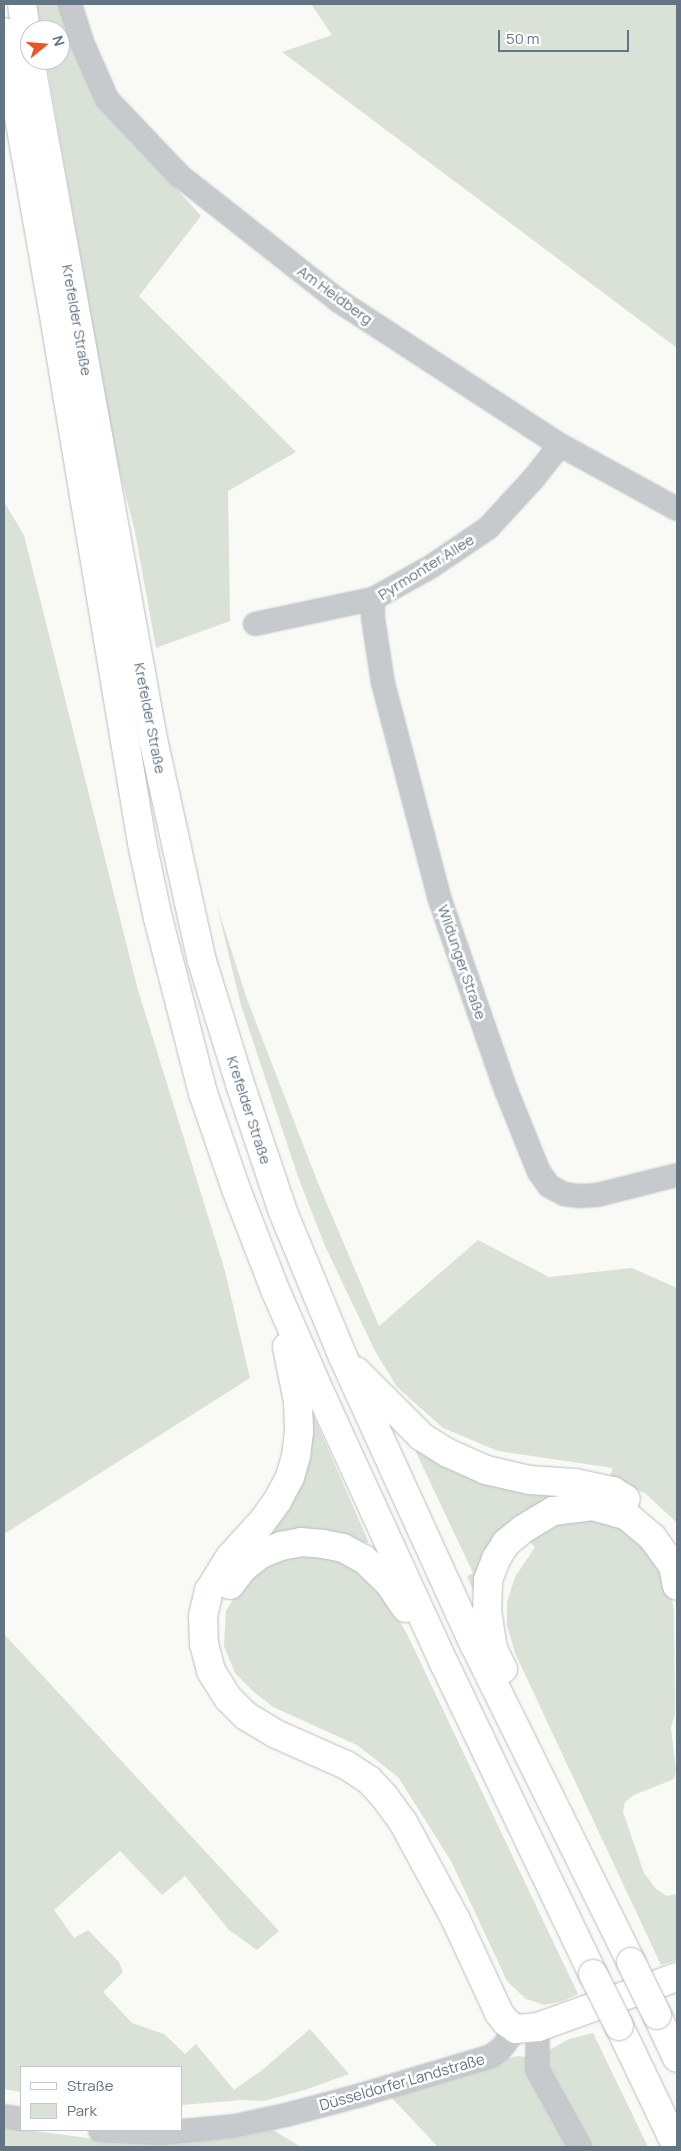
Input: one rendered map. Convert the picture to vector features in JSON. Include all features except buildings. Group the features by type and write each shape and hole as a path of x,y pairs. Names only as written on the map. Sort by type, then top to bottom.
{"main road":[{"name":"Krefelder Straße","path":"22,4 24,20"},
{"name":"Krefelder Straße","path":"4,32 53,310 126,758 158,918 203,1093 236,1188 276,1292"},
{"name":"Krefelder Straße","path":"32,70 153,739 202,961 240,1084 283,1212 343,1357 471,1637 523,1739 677,2058"},
{"path":"276,1292 444,1663 677,2147"},
{"path":"276,1292 298,1401 296,1456 290,1478 278,1500 261,1523 230,1557 209,1590 202,1616 204,1644 211,1671 228,1698 246,1716 276,1734 346,1765 369,1780 384,1796 403,1822 455,1918 499,2013 506,2022 527,2028 677,1977"},
{"path":"343,1357 422,1437 448,1453 486,1470 529,1480 575,1484 613,1491 646,1510 666,1528 677,1546"},
{"path":"523,1739 518,1702 493,1648 487,1612 488,1580 496,1559 506,1543 523,1529 553,1511 593,1506 627,1516 652,1537 673,1566 677,1586"},
{"path":"444,1663 389,1583 364,1559 343,1548 301,1542 281,1546 261,1554 243,1568 222,1599 218,1621 218,1642 223,1665 237,1688 256,1706 278,1721 325,1738 352,1751 377,1769 394,1786 468,1912 507,1995 524,2017 527,2028"}],"street":[{"name":"Am Heidberg","path":"70,4 82,42 107,99 180,176 339,301 560,444 677,509"},
{"name":"Pyrmonter Allee","path":"254,624 373,599 432,566 488,528 534,478 560,444"},
{"name":"Wildunger Straße","path":"373,599 373,618 384,683 439,897 506,1090 538,1172 550,1186 564,1194 579,1196 597,1195 677,1175"},
{"name":"Düsseldorfer Landstraße","path":"120,2131 161,2133 235,2126 286,2115 361,2096 491,2056 527,2028"},
{"path":"527,2028 538,2069 580,2147"},
{"path":"4,2116 20,2119"}],"green space":[{"path":"37,4 64,4 165,176 201,216 139,296 296,452 228,491 230,621 156,648 135,532 115,453 48,70 70,70 70,20 39,20"},
{"path":"311,4 677,4 677,348 282,52 332,35"},
{"path":"4,502 24,535 138,990 225,1271 250,1378 4,1534"},
{"path":"217,906 247,999 318,1183 379,1326 478,1240 549,1277 632,1268 677,1288 677,1523 645,1493 609,1479 613,1468 498,1451 443,1428 397,1387 375,1351 325,1246 298,1177 240,1002"},
{"path":"312,1412 369,1543 256,1540"},
{"path":"407,1433 582,1490 558,1500 476,1597 467,1576 473,1573"},
{"path":"594,1519 619,1527 652,1552 671,1593 674,1611 675,1714 671,1728 676,1771 674,1779 634,1795 625,1802 623,1812 644,1873 656,1889 667,1896 677,1894 677,1960 661,1965 515,1653 507,1626 507,1602 515,1577 535,1547 530,1542 548,1529 565,1521"},
{"path":"305,1552 349,1563 386,1597 407,1634 578,1994 563,2001 545,2005 526,1999 507,1981 451,1861 398,1777 357,1745 273,1707 235,1673 224,1646 226,1611 242,1585 276,1557"},
{"path":"4,1634 279,1931 257,1950 229,1930 185,1876 162,1895 120,1851 54,1910 74,1938 88,1930 119,1962 123,1972 103,1992 132,2023 164,2034 185,2054 196,2044 234,2090 262,2070 310,2029 349,2074 305,2090 264,2101 242,2100 182,2105 182,2066 20,2066 20,2092 4,2089"},
{"path":"593,2033 648,2147 589,2147 544,2066 546,2052 569,2039"},
{"path":"517,2056 526,2057 574,2147 438,2147 391,2097"},
{"path":"4,2127 20,2129 20,2131 34,2131 126,2143 161,2143 239,2138 273,2130 301,2147 4,2147"}]}
